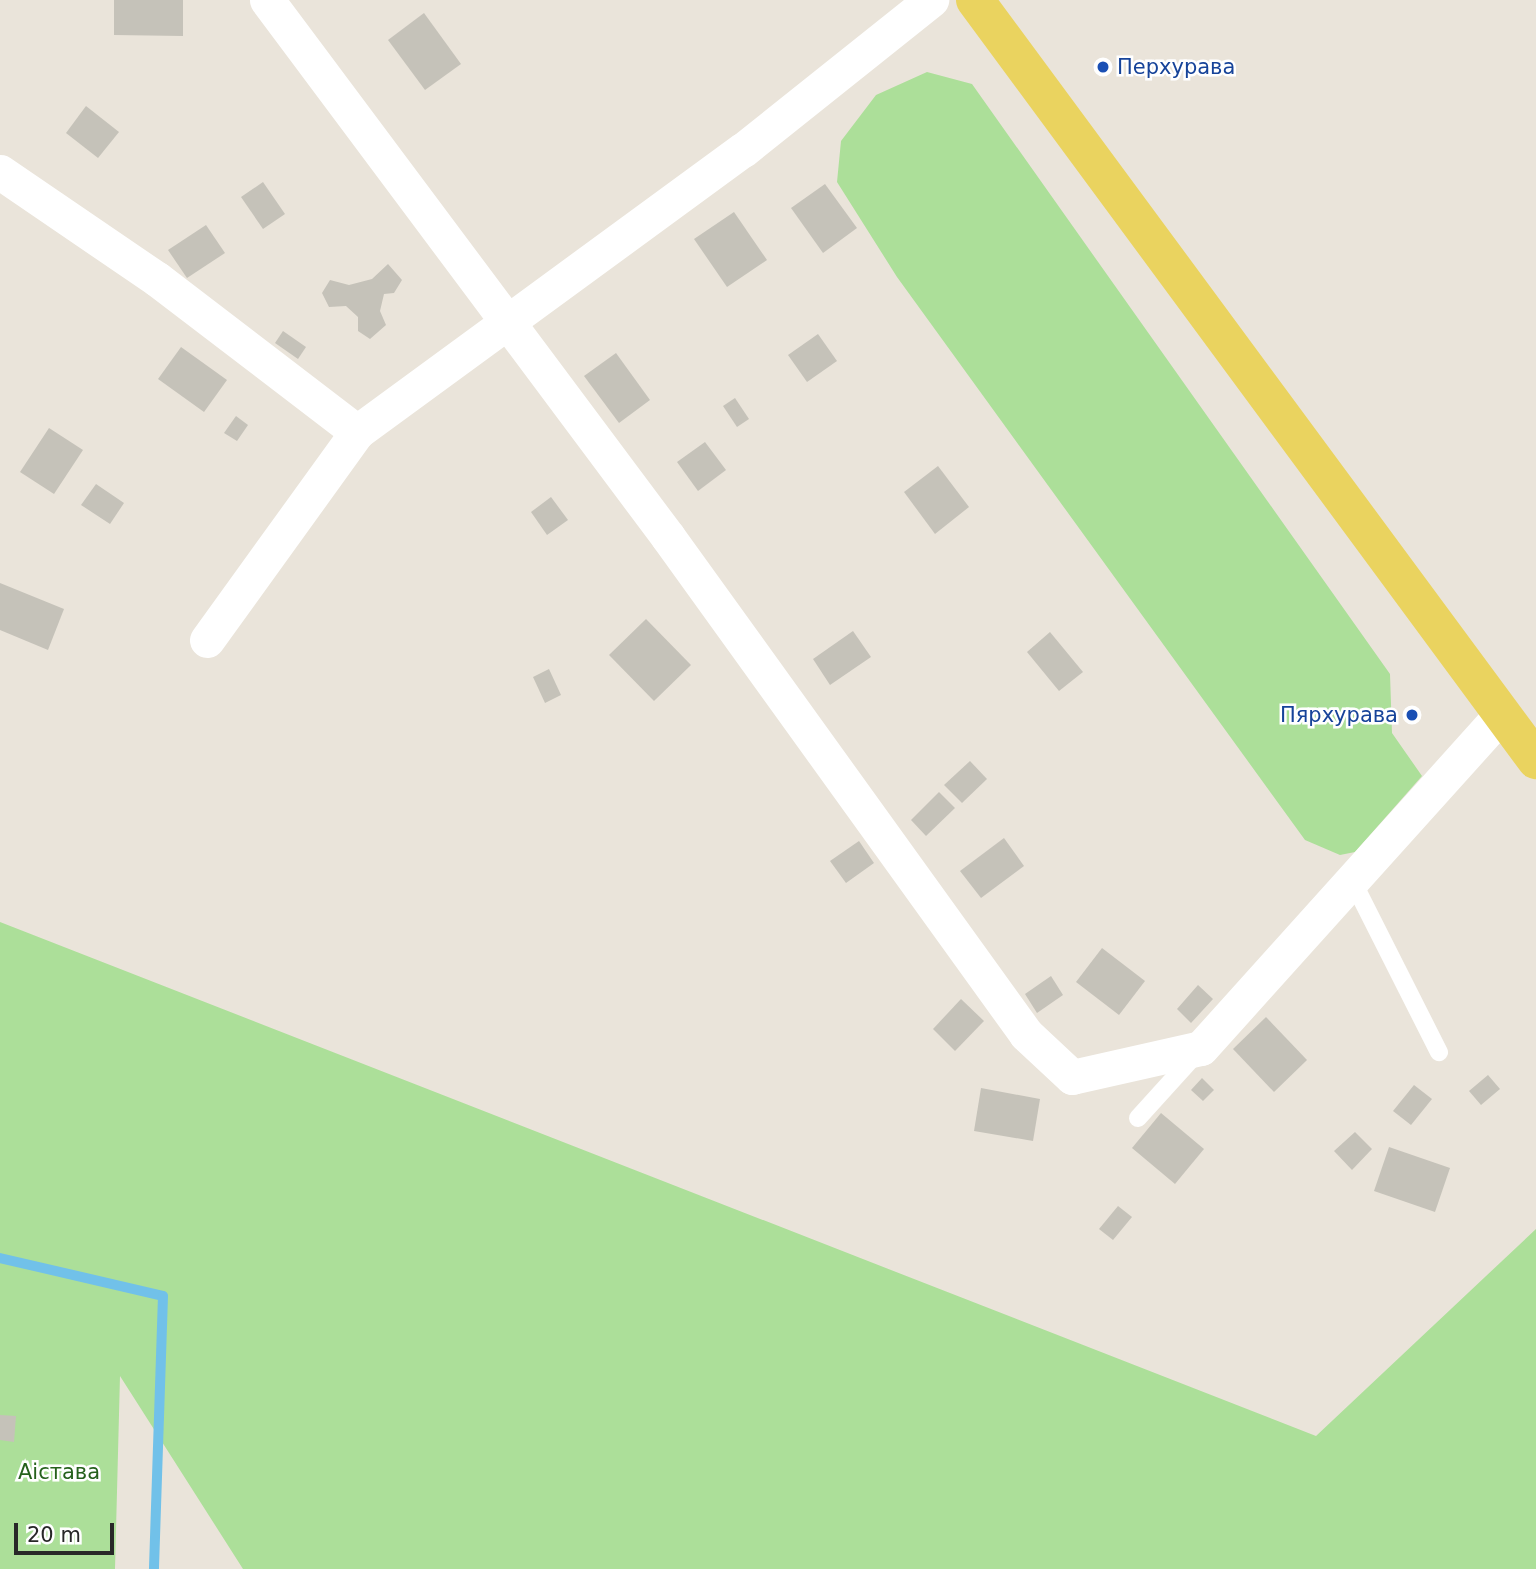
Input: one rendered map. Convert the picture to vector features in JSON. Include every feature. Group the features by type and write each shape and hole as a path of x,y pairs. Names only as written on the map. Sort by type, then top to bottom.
{"main road":[{"path":"975,0 1536,760"}],"street":[{"path":"267,0 507,321 1026,1034 1072,1077 1201,1048 1501,715"},
{"path":"207,640 358,432 743,150 931,0"},
{"path":"0,172 157,279 358,432"}],"lane":[{"path":"1352,880 1439,1052"},
{"path":"1138,1118 1201,1048"}],"green space":[{"path":"927,72 972,84 1390,674 1392,733 1422,776 1355,852 1340,855 1305,840 897,277 837,182 841,141 876,95"},
{"name":"Аістава","path":"0,922 1316,1436 1536,1229 1536,1569 243,1569 120,1376 115,1569 0,1569"}],"building":[{"path":"114,0 183,0 183,36 114,35"},
{"path":"424,13 461,64 425,90 388,40"},
{"path":"86,106 119,132 98,158 66,133"},
{"path":"263,182 285,214 263,229 241,197"},
{"path":"825,184 857,228 823,253 791,208"},
{"path":"734,212 767,260 727,287 694,239"},
{"path":"206,225 225,253 187,278 168,250"},
{"path":"388,264 402,280 394,293 384,294 380,311 386,325 370,339 358,331 358,317 346,306 329,307 322,293 330,280 349,285 372,279"},
{"path":"283,331 306,347 298,359 275,343"},
{"path":"818,334 837,361 807,382 788,355"},
{"path":"181,347 227,380 204,412 158,379"},
{"path":"616,353 650,400 619,423 584,376"},
{"path":"735,398 749,419 737,427 723,406"},
{"path":"236,416 248,425 237,441 224,433"},
{"path":"49,428 83,450 54,494 20,472"},
{"path":"705,442 726,470 698,491 677,462"},
{"path":"938,466 969,507 935,534 904,492"},
{"path":"96,484 124,503 110,524 81,505"},
{"path":"551,497 568,520 547,535 531,512"},
{"path":"0,583 64,609 48,650 0,630"},
{"path":"646,619 691,665 654,701 609,655"},
{"path":"853,631 871,657 830,685 813,659"},
{"path":"1050,632 1083,672 1059,691 1027,652"},
{"path":"549,669 561,695 545,703 533,677"},
{"path":"970,761 987,779 962,803 944,785"},
{"path":"939,792 955,808 926,836 911,820"},
{"path":"1004,838 1024,866 981,898 960,871"},
{"path":"859,841 874,863 846,883 830,861"},
{"path":"1102,948 1145,981 1119,1015 1076,982"},
{"path":"1051,976 1063,995 1037,1013 1025,994"},
{"path":"1198,985 1213,999 1191,1023 1177,1009"},
{"path":"961,999 984,1021 955,1051 933,1029"},
{"path":"1266,1017 1307,1060 1274,1092 1233,1049"},
{"path":"1488,1075 1500,1089 1481,1105 1469,1091"},
{"path":"1202,1078 1214,1090 1203,1101 1191,1090"},
{"path":"1414,1085 1432,1099 1411,1125 1393,1111"},
{"path":"981,1088 1040,1099 1033,1141 974,1131"},
{"path":"1161,1113 1204,1149 1175,1184 1132,1148"},
{"path":"1355,1132 1372,1149 1352,1170 1334,1151"},
{"path":"1389,1147 1450,1168 1435,1212 1374,1191"},
{"path":"1118,1206 1132,1217 1113,1240 1099,1229"},
{"path":"0,1415 16,1416 14,1442 0,1440"}],"waterway":[{"path":"0,1258 163,1296 154,1569"}],"place":[{"name":"Перхурава","path":"1103,67"},
{"name":"Пярхурава","path":"1412,715"}]}
